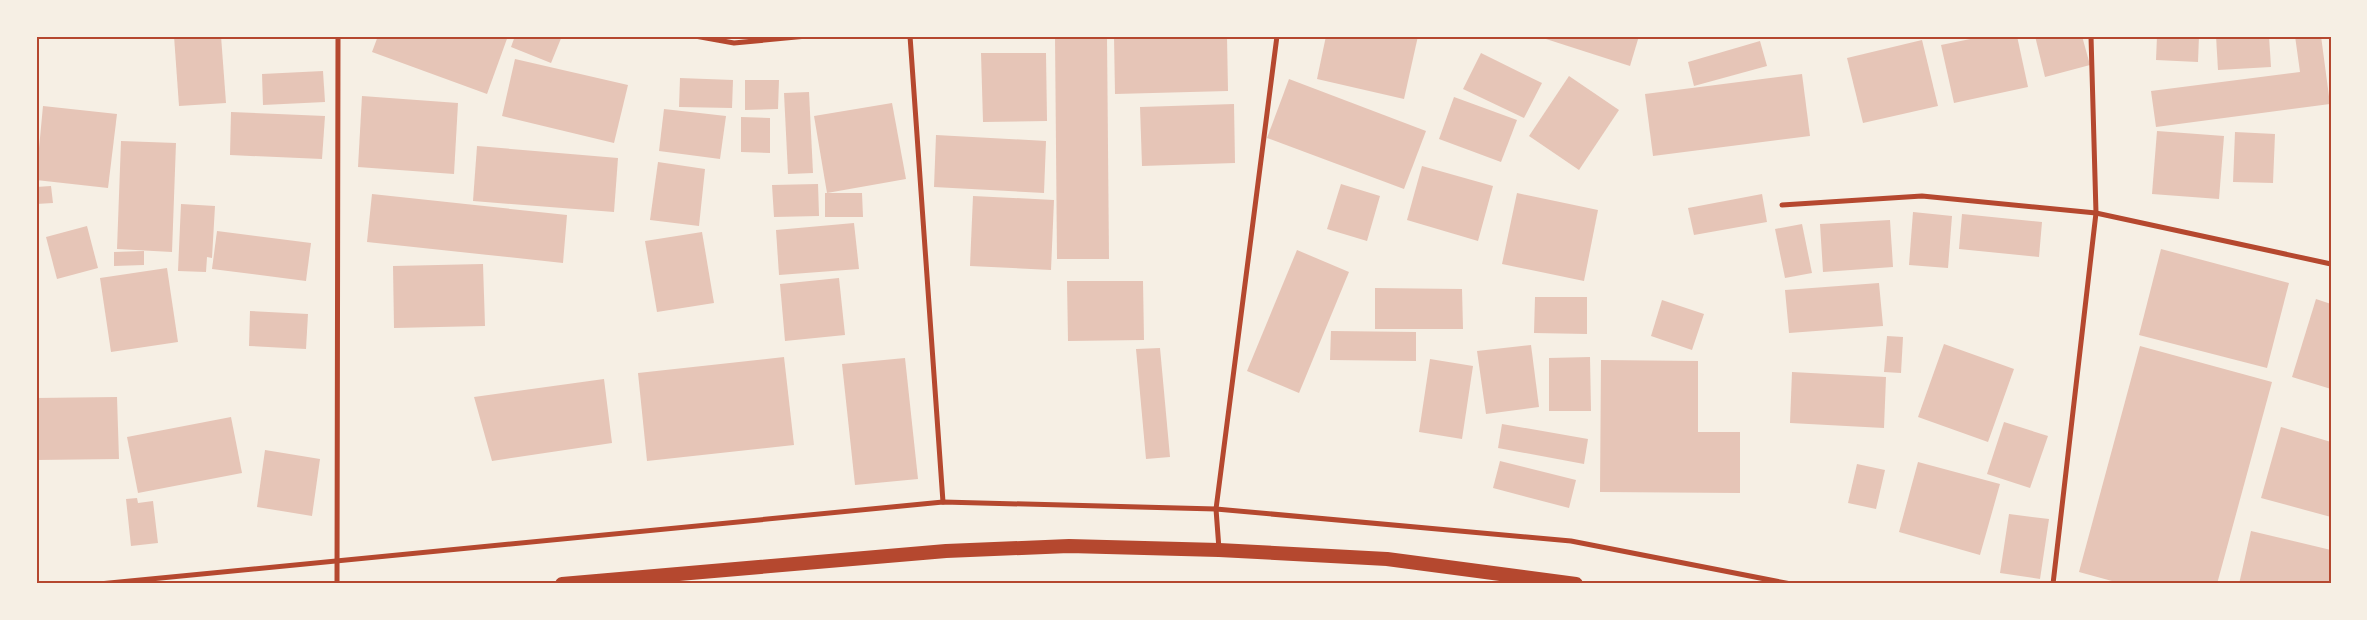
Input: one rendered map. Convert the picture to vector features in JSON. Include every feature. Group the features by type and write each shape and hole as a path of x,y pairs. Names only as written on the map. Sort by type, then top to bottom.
{"highway":[{"path":"562,584 946,551 1068,546 1220,550 1387,559 1576,584"}],"street":[{"path":"337,584 338,36"},
{"path":"695,36 734,44 807,36"},
{"path":"910,36 943,502"},
{"path":"1220,550 1216,508 1277,36"},
{"path":"2053,584 2096,213 2091,36"},
{"path":"1782,205 1922,196 2096,213 2331,264"},
{"path":"99,584 943,502 1216,508 1571,541 1791,584"}],"building":[{"path":"174,36 221,36 226,103 179,106"},
{"path":"378,36 508,36 487,94 372,52"},
{"path":"515,36 562,36 551,63 511,47"},
{"path":"1055,36 1107,36 1109,259 1057,259"},
{"path":"1114,36 1227,36 1228,91 1115,94"},
{"path":"1326,36 1418,36 1404,99 1317,79"},
{"path":"1547,36 1639,36 1630,66 1546,39"},
{"path":"1985,36 2017,36 2028,87 1954,103 1941,45"},
{"path":"2035,36 2082,36 2090,65 2045,77"},
{"path":"2157,36 2199,36 2198,62 2156,60"},
{"path":"2216,36 2269,36 2271,67 2218,70"},
{"path":"2295,36 2321,36 2330,104 2156,127 2151,91 2300,72"},
{"path":"1922,40 1938,106 1863,123 1847,58"},
{"path":"1760,41 1767,66 1694,86 1688,62"},
{"path":"981,53 1046,53 1047,121 983,122"},
{"path":"1481,53 1542,83 1524,118 1463,89"},
{"path":"515,59 628,85 614,143 502,116"},
{"path":"323,71 325,102 263,105 262,74"},
{"path":"1802,74 1810,136 1653,156 1645,94"},
{"path":"1569,76 1619,110 1579,170 1529,136"},
{"path":"680,78 733,80 732,108 679,107"},
{"path":"1289,79 1426,131 1404,189 1267,138"},
{"path":"745,80 779,80 778,109 745,110"},
{"path":"809,92 813,173 788,174 784,93"},
{"path":"362,96 458,103 454,174 358,167"},
{"path":"1454,97 1517,120 1501,162 1439,139"},
{"path":"892,103 906,179 827,193 814,116"},
{"path":"1234,104 1235,163 1142,166 1140,107"},
{"path":"43,106 117,114 108,188 36,180"},
{"path":"664,109 726,116 720,159 659,151"},
{"path":"231,112 325,116 322,159 230,155"},
{"path":"741,117 770,118 770,153 741,152"},
{"path":"2157,131 2224,136 2219,199 2152,194"},
{"path":"2235,132 2275,134 2273,183 2233,182"},
{"path":"936,135 1046,141 1044,193 934,187"},
{"path":"121,141 176,143 172,252 117,249"},
{"path":"477,146 618,158 614,212 473,201"},
{"path":"658,162 705,169 699,226 650,220"},
{"path":"1422,166 1493,186 1478,241 1407,220"},
{"path":"818,184 819,216 774,217 772,185"},
{"path":"1341,184 1380,196 1367,241 1327,229"},
{"path":"51,186 53,203 36,204 36,187"},
{"path":"825,193 862,193 863,217 825,217"},
{"path":"1517,193 1598,210 1584,281 1502,264"},
{"path":"372,194 567,215 563,263 367,242"},
{"path":"1762,194 1767,222 1694,235 1688,208"},
{"path":"973,196 1054,200 1051,270 970,266"},
{"path":"181,204 215,206 212,258 207,257 206,272 178,271"},
{"path":"1913,212 1952,216 1948,268 1909,265"},
{"path":"1962,214 2042,222 2039,257 1959,249"},
{"path":"1890,220 1893,267 1823,272 1820,224"},
{"path":"854,223 859,269 779,275 776,230"},
{"path":"1802,224 1812,273 1785,278 1775,229"},
{"path":"87,226 98,268 57,279 46,237"},
{"path":"217,231 311,243 306,281 212,269"},
{"path":"702,232 714,303 657,312 645,241"},
{"path":"2161,249 2289,283 2267,368 2139,335"},
{"path":"1297,250 1349,272 1299,393 1247,371"},
{"path":"144,251 144,265 114,266 114,252"},
{"path":"483,264 485,326 394,328 393,266"},
{"path":"167,268 178,342 111,352 100,278"},
{"path":"839,278 845,335 785,341 780,284"},
{"path":"1067,281 1143,281 1144,340 1068,341"},
{"path":"1879,283 1883,326 1789,333 1785,290"},
{"path":"1375,288 1462,289 1463,329 1375,329"},
{"path":"1535,297 1587,297 1587,334 1534,333"},
{"path":"2316,299 2331,304 2331,389 2292,377"},
{"path":"1662,300 1704,314 1692,350 1651,336"},
{"path":"250,311 308,314 306,349 249,346"},
{"path":"1331,331 1416,332 1416,361 1330,360"},
{"path":"1887,336 1903,337 1901,373 1884,372"},
{"path":"1944,344 2014,369 1988,442 1918,417"},
{"path":"1531,345 1539,407 1486,414 1477,351"},
{"path":"2140,346 2272,382 2217,584 2123,584 2079,572"},
{"path":"1160,348 1170,457 1146,459 1136,349"},
{"path":"784,357 794,445 647,461 638,373"},
{"path":"1590,357 1591,411 1549,411 1549,358"},
{"path":"905,358 918,479 855,485 842,364"},
{"path":"1430,359 1473,366 1462,439 1419,432"},
{"path":"1601,360 1698,361 1698,432 1740,432 1740,493 1600,492"},
{"path":"1792,372 1886,377 1884,428 1790,423"},
{"path":"604,379 612,443 492,461 474,397"},
{"path":"117,397 119,459 36,460 36,398"},
{"path":"231,417 242,473 138,493 127,437"},
{"path":"2004,422 2048,436 2030,488 1987,474"},
{"path":"1502,424 1588,439 1584,464 1498,448"},
{"path":"2281,427 2331,442 2331,517 2261,498"},
{"path":"265,450 320,459 312,516 257,507"},
{"path":"1500,461 1576,480 1569,508 1493,488"},
{"path":"1918,462 2000,484 1980,555 1899,532"},
{"path":"1857,464 1885,470 1876,509 1848,503"},
{"path":"137,498 138,503 153,501 158,543 131,546 126,499"},
{"path":"2009,514 2049,519 2040,579 2000,573"},
{"path":"2251,531 2331,550 2331,584 2239,584"}]}
